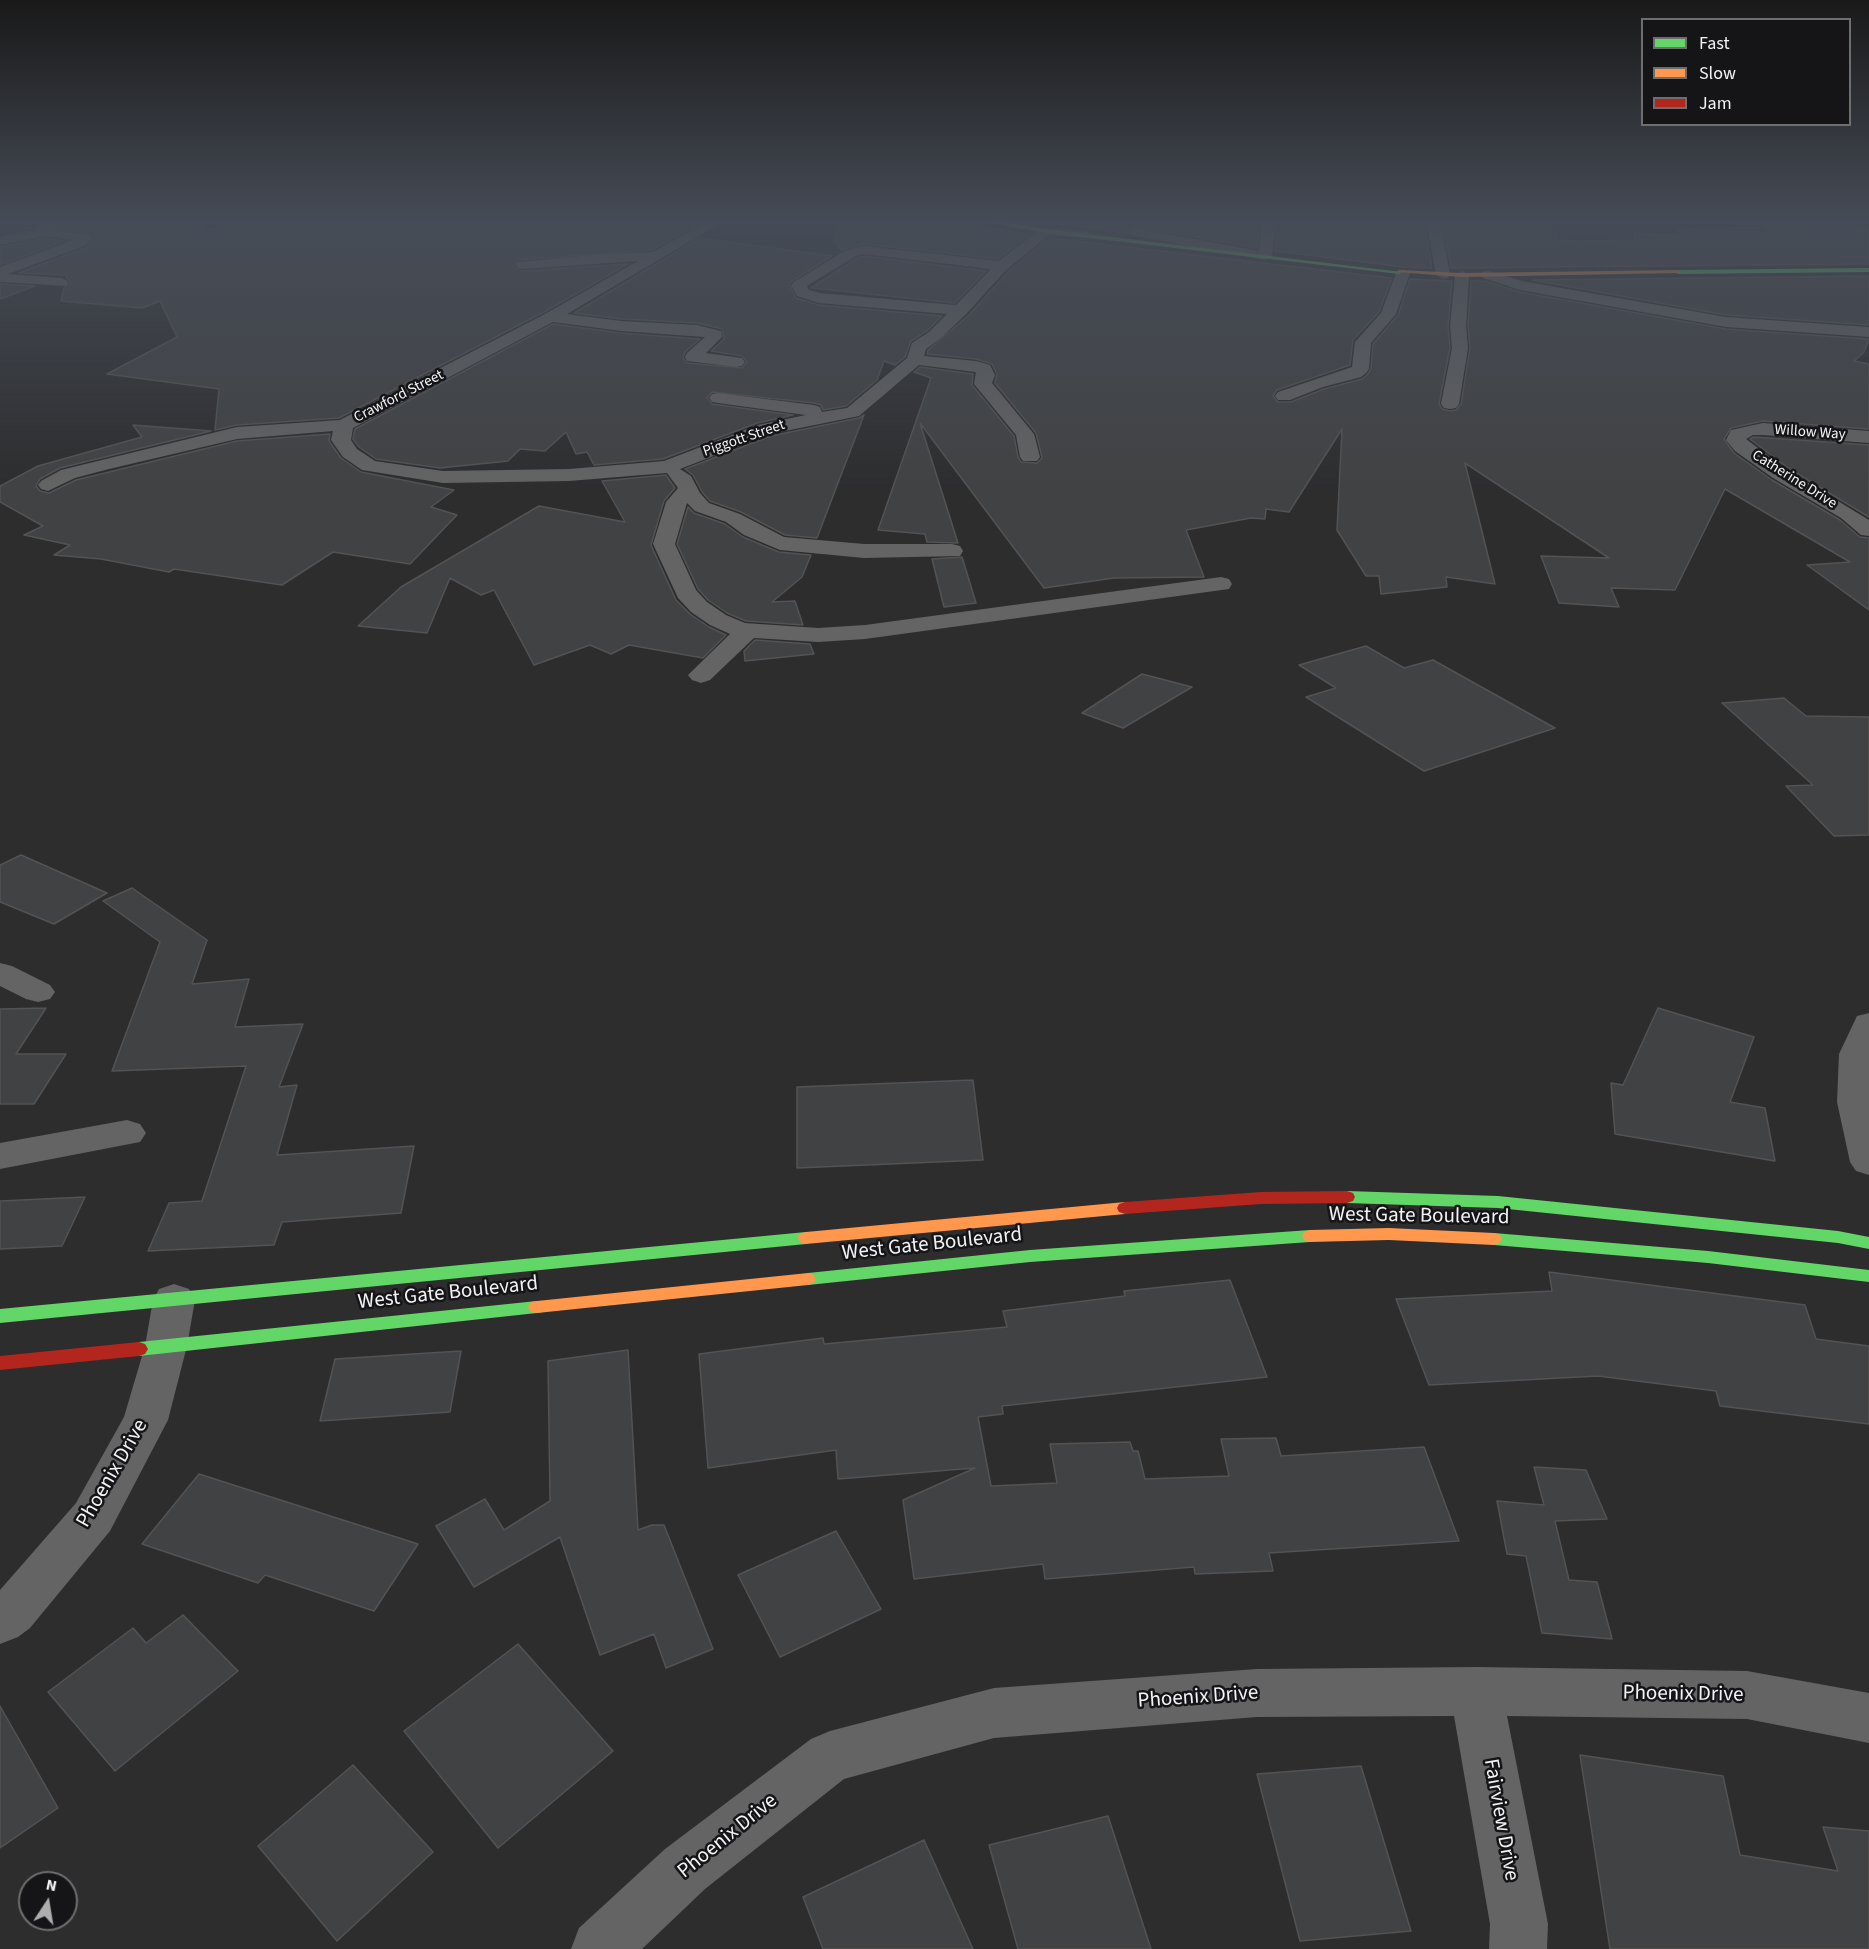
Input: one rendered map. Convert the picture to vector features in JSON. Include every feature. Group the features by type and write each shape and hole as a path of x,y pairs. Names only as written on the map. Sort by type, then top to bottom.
{"street":[{"name":"Crawford Street","path":"48,485 68,474 226,435 344,425 561,311"},
{"name":"Piggott Street","path":"344,425 340,440 350,453 369,466 443,477 569,475 667,468 765,429 853,412 915,360 918,347 935,335 960,311"},
{"path":"1284,396 1317,383 1355,373 1360,369 1363,342 1389,311"},
{"path":"1450,404 1460,348 1459,311"},
{"path":"1664,311 1726,322 1869,332"},
{"path":"551,317 621,326 697,330 715,334 714,338 693,357 736,362"},
{"path":"915,360 976,366 984,369 986,375 983,384 1025,434 1030,457"},
{"path":"718,398 833,415"},
{"name":"Willow Way","path":"1751,430 1869,437"},
{"name":"Catherine Drive","path":"1751,430 1738,435 1736,440 1742,447 1780,474 1859,514 1869,530"},
{"path":"667,468 684,480 702,507 732,518 780,543 864,551 952,551"},
{"path":"688,489 676,502 670,516 664,544 687,593 699,607 718,620 747,631 818,635 865,632 1221,584"},
{"path":"701,675 747,631"},
{"path":"0,973 38,992"},
{"path":"1869,1024 1857,1054 1855,1102 1869,1162"},
{"path":"0,1156 127,1134"},
{"name":"West Gate Boulevard","path":"0,1316 1027,1216 1261,1198 1377,1196 1498,1202 1869,1242"},
{"name":"West Gate Boulevard","path":"0,1363 1030,1256 1271,1237 1389,1234 1505,1239 1708,1257 1869,1276"},
{"name":"Phoenix Drive","path":"0,1621 12,1612 93,1516 146,1420 174,1300"},
{"name":"Phoenix Drive","path":"600,1949 685,1869 830,1757 994,1713 1257,1693 1476,1691 1748,1695 1869,1718"},
{"name":"Fairview Drive","path":"1476,1691 1519,1924 1518,1949"}],"building":[{"path":"165,311 546,311 339,418 237,425 215,430 219,389 107,374 177,337"},
{"path":"577,311 886,311 942,316 928,330 911,341 905,357 895,365 884,361 877,380 846,406 823,410 821,405 814,403 712,392 707,398 712,404 793,415 757,423 663,459 594,465 587,452 576,454 566,432 545,451 520,449 508,461 440,468 376,459 359,447 353,439 355,429 553,324 621,333 700,339 685,352 683,358 687,363 742,368 747,362 742,356 711,351 724,339 722,329 697,323 621,319 574,313"},
{"path":"973,311 1379,311 1353,340 1350,365 1277,390 1273,396 1278,402 1291,402 1324,389 1362,379 1367,375 1371,369 1373,344 1399,311 1449,311 1450,348 1439,404 1442,409 1450,411 1456,410 1461,404 1470,348 1469,311 1626,311 1726,329 1869,339 1864,352 1854,361 1869,364 1869,429 1763,421 1731,428 1724,439 1734,453 1772,480 1840,520 1860,537 1869,538 1869,610 1807,565 1850,562 1725,489 1675,590 1611,588 1619,607 1559,603 1541,556 1609,558 1465,463 1495,584 1446,577 1447,587 1381,594 1379,576 1366,576 1337,530 1342,429 1289,512 1266,509 1265,519 1251,518 1186,530 1204,577 1114,578 1044,588 920,423 958,543 927,542 925,534 878,530 931,378 914,372 920,367 973,374 972,385 1014,436 1021,462 1037,463 1042,458 1036,433 995,383 997,374 992,364 976,359 927,354 928,350"},
{"path":"1704,311 1869,311 1869,325 1726,315"},
{"path":"864,415 817,538 785,535 741,512 710,501 693,475 685,469 771,436 859,418"},
{"path":"133,425 211,431 60,468 40,479 36,486 40,491 49,493 76,480 237,441 330,434 329,441 341,458 361,472 454,490 431,507 457,515 410,564 333,552 282,585 174,569 169,572 101,559 54,555 70,545 24,535 43,526 0,502 0,486 38,466 142,437"},
{"path":"1754,437 1869,445 1869,517 1788,468 1750,439"},
{"path":"666,475 675,488 664,501 651,545 676,600 690,614 726,635 703,658 629,645 611,654 590,645 534,665 494,590 481,595 450,578 427,633 358,626 401,587 539,506 625,522 602,481"},
{"path":"688,507 694,513 725,524 743,537 779,552 811,555 802,577 772,602 795,601 803,625 746,621 727,613 708,600 698,589 677,544"},
{"path":"962,557 976,603 944,607 932,559"},
{"path":"755,640 810,644 814,654 745,661 744,651"},
{"path":"1366,646 1404,668 1433,660 1555,728 1424,771 1306,697 1336,688 1299,665"},
{"path":"1142,674 1192,687 1123,728 1082,713"},
{"path":"1784,698 1806,716 1869,717 1869,835 1834,836 1786,786 1813,785 1722,703"},
{"path":"21,855 107,893 54,924 0,902 0,865"},
{"path":"132,888 207,940 192,984 249,979 235,1027 303,1024 279,1087 297,1085 277,1155 414,1146 401,1213 282,1222 274,1245 148,1251 169,1203 202,1201 246,1066 112,1071 160,942 103,901"},
{"path":"46,1008 16,1054 66,1054 34,1104 0,1104 0,1009"},
{"path":"1658,1008 1754,1037 1730,1102 1765,1108 1775,1161 1615,1134 1611,1083 1623,1085"},
{"path":"973,1080 983,1160 797,1168 797,1087"},
{"path":"85,1197 62,1246 0,1249 0,1201"},
{"path":"1549,1272 1805,1305 1816,1339 1869,1346 1869,1424 1720,1406 1716,1391 1598,1376 1429,1385 1396,1299 1552,1291"},
{"path":"1230,1280 1267,1377 1002,1406 1003,1414 978,1417 991,1486 1057,1483 1050,1444 1130,1442 1133,1451 1138,1451 1145,1479 1229,1476 1221,1439 1276,1438 1281,1456 1424,1447 1459,1541 1269,1553 1273,1571 1195,1574 1194,1567 1045,1579 1043,1564 914,1579 903,1500 975,1468 838,1479 836,1450 708,1468 699,1354 823,1338 824,1344 1007,1327 1003,1311 1125,1296 1124,1291"},
{"path":"628,1350 638,1530 652,1525 664,1525 713,1649 666,1668 654,1634 600,1655 560,1537 474,1587 436,1526 485,1499 504,1530 550,1501 548,1361"},
{"path":"461,1351 450,1412 320,1421 335,1359"},
{"path":"1534,1467 1586,1470 1607,1519 1555,1521 1569,1580 1597,1582 1612,1639 1542,1633 1526,1556 1507,1554 1497,1501 1544,1505"},
{"path":"199,1474 418,1544 374,1611 265,1575 258,1583 142,1544"},
{"path":"836,1531 881,1609 780,1657 738,1575"},
{"path":"183,1615 238,1671 115,1771 48,1692 133,1628 146,1643"},
{"path":"518,1644 613,1751 498,1848 404,1731"},
{"path":"0,1706 58,1808 0,1848"},
{"path":"1580,1755 1723,1776 1740,1855 1838,1871 1823,1827 1869,1831 1869,1949 1610,1949"},
{"path":"353,1765 433,1852 337,1941 258,1846"},
{"path":"1361,1766 1411,1931 1300,1941 1257,1774"},
{"path":"1108,1816 1151,1949 1018,1949 989,1845"},
{"path":"924,1840 973,1949 823,1949 803,1897"}],"traffic: fast":[{"path":"1347,1197 1498,1202 1838,1237 1869,1243"},
{"path":"808,1279 1030,1256 1310,1236"},
{"path":"0,1316 806,1238"},
{"path":"1494,1239 1708,1257 1869,1276"},
{"path":"139,1349 537,1307"}],"traffic: slow":[{"path":"806,1238 1125,1208"},
{"path":"1310,1236 1389,1234 1494,1239"},
{"path":"537,1307 808,1279"}],"traffic: jam":[{"path":"1125,1208 1261,1198 1347,1197"},
{"path":"0,1363 139,1349"}]}
